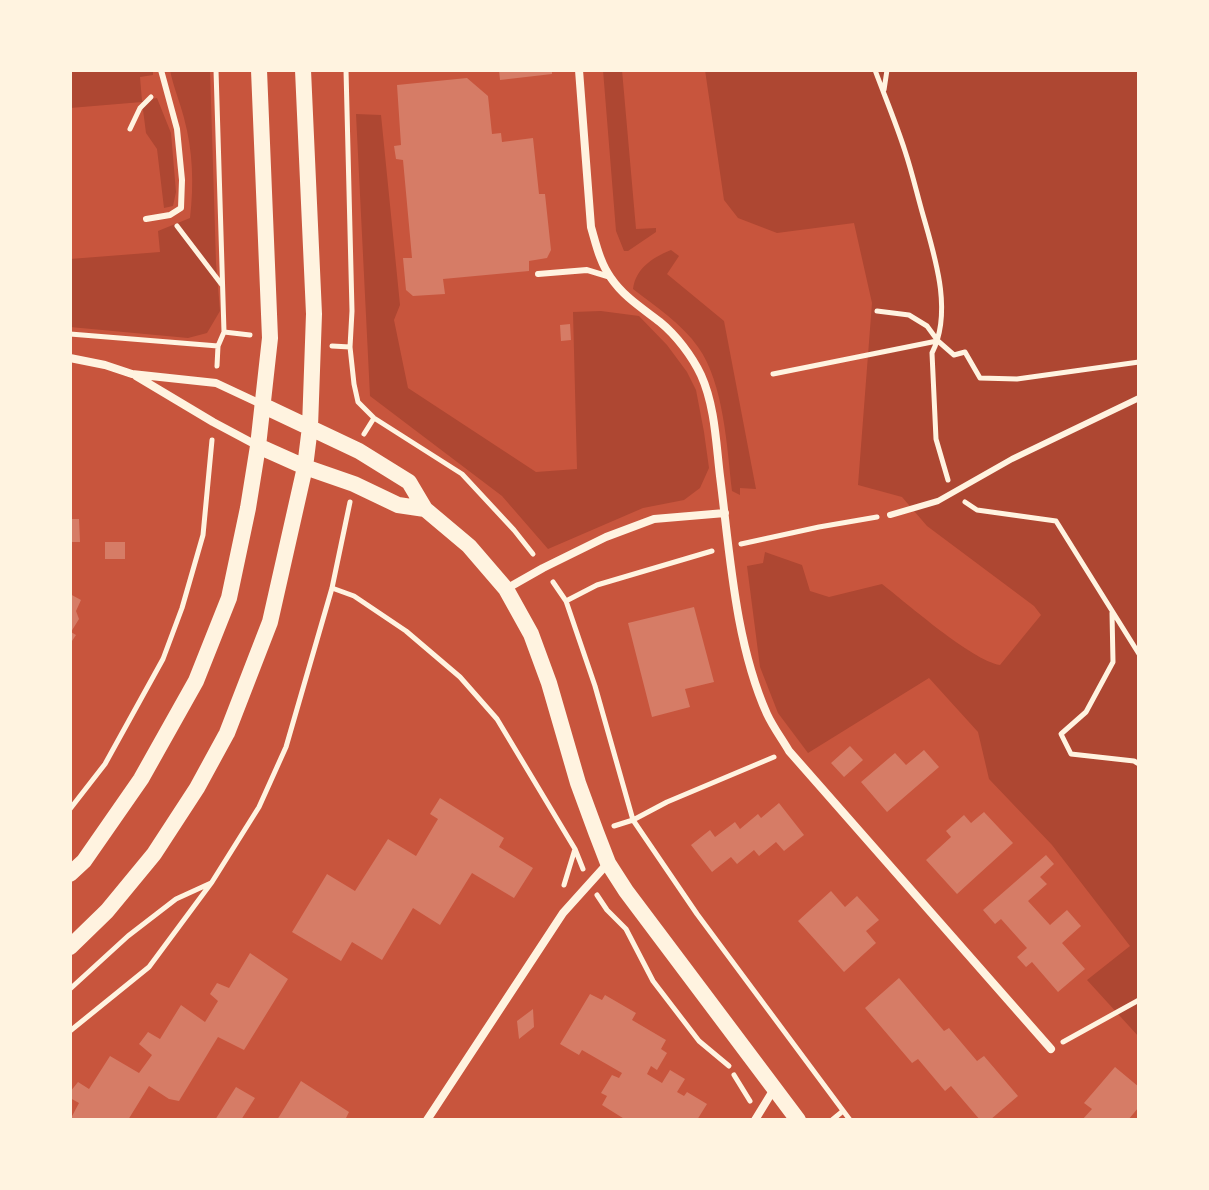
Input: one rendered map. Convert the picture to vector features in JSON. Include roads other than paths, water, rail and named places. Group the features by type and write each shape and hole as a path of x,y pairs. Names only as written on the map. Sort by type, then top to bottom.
{"main road":[{"path":"70,874 84,861 141,779 196,681 229,598 258,446 270,338 259,70"},
{"path":"70,947 107,911 154,854 197,788 227,733 270,622 305,467 310,427 314,314 303,70"},
{"path":"264,406 359,451 409,482 425,509 469,546 506,589 531,634 549,683 578,783 608,863 798,1120"},
{"path":"258,446 398,505 425,509"}],"street":[{"path":"579,70 591,227 597,248 610,277 630,300 664,325 700,373 710,403 744,645 754,682 769,717 789,751 1051,1049"},
{"path":"70,358 132,374 258,446"},
{"path":"132,374 216,383 264,406"},
{"path":"506,589 606,537 654,519 725,513"},
{"path":"427,1120 563,913 608,863"},
{"path":"756,1118 774,1089"}],"lane":[{"path":"146,219 170,215 181,208 182,180 177,129 161,70"},
{"path":"538,274 587,270 610,277"},
{"path":"890,515 938,501 1012,459 1139,398"}]}
